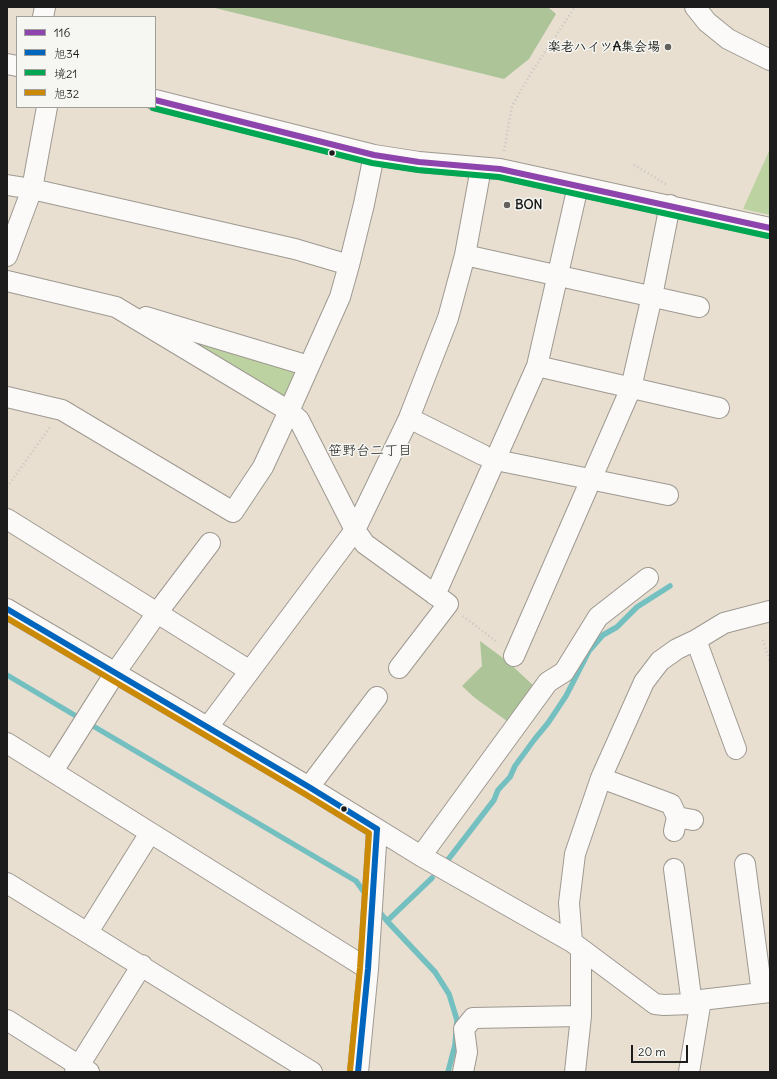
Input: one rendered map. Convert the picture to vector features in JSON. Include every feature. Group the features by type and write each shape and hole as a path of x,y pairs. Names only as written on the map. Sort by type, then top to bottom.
{"street":[{"path":"695,7 707,22 728,39 770,60"},
{"path":"156,100 374,155 419,162 500,169 770,228"},
{"path":"7,256 32,189 47,108"},
{"path":"7,397 62,410 233,512 262,467 340,297 349,265 374,155"},
{"path":"208,728 355,530 409,418 448,318 465,255 481,168"},
{"path":"7,186 32,189 295,249 349,265"},
{"path":"399,668 441,600 490,457 537,366 559,276 578,186"},
{"path":"514,656 631,388 652,296 670,205"},
{"path":"465,255 699,307"},
{"path":"7,281 116,307 309,366"},
{"path":"116,307 289,411 299,420 355,530 365,544 441,600"},
{"path":"537,366 719,408"},
{"path":"409,418 490,457 668,495"},
{"path":"7,519 250,671"},
{"path":"53,772 115,673 157,613 210,543"},
{"path":"421,856 548,682 564,672 598,617 648,578"},
{"path":"7,609 309,787 421,856 576,945 654,1004 664,1005 697,1002 766,992 745,864"},
{"path":"575,1072 580,1016 576,945 569,903 575,854 601,778 644,682 660,661 677,649 696,640 724,623 770,613"},
{"path":"696,640 736,749"},
{"path":"309,787 377,697"},
{"path":"7,742 368,969"},
{"path":"601,778 671,804 681,822"},
{"path":"358,1072 368,969 377,829"},
{"path":"88,932 150,833"},
{"path":"674,868 697,1002 688,1072"},
{"path":"7,883 312,1072"},
{"path":"7,1020 81,1070 142,966"},
{"path":"463,1072 466,1052 464,1029 473,1018 580,1016"}],"path":[{"path":"505,144 512,106 575,7"},
{"path":"7,487 62,410"},
{"path":"441,600 514,656"},
{"path":"763,640 770,662"}],"green space":[{"path":"211,7 548,7 556,14 529,59 504,79"},
{"path":"770,149 770,215 743,209"},
{"path":"176,333 296,371 286,401"},
{"path":"480,641 507,661 535,687 507,721 475,698 462,686 482,666"}],"waterway":[{"path":"447,861 494,800 498,790 510,777 515,766 548,723 566,696 589,651 603,635 617,627 637,607 670,586"},
{"path":"7,675 81,719"},
{"path":"88,723 356,881 367,896"},
{"path":"387,921 432,878"},
{"path":"377,909 435,972 449,994 457,1020 455,1045 448,1072"}],"transit line":[{"name":"116","path":"156,100 374,155 419,162 500,169 770,228"},
{"name":"境21","path":"153,108 372,163 418,170 499,177 768,236"},
{"name":"旭34","path":"7,609 309,787 377,829"},
{"name":"旭32","path":"7,618 369,833 360,968 350,1071"},
{"name":"旭34","path":"358,1072 368,969 377,829"}],"place":[{"name":"楽老ハイツA集会場","path":"668,47"},
{"name":"BON","path":"507,205"}],"district":[{"name":"笹野台二丁目","path":"370,451"}]}
